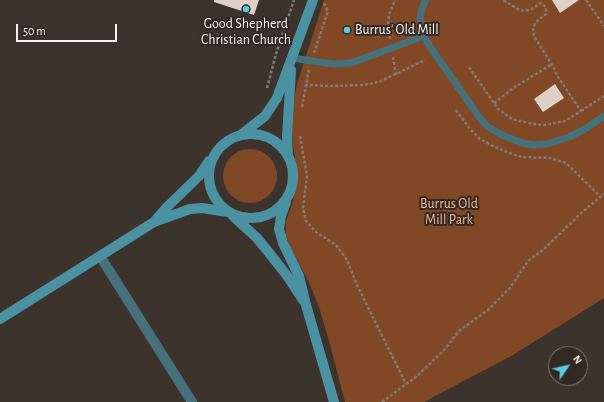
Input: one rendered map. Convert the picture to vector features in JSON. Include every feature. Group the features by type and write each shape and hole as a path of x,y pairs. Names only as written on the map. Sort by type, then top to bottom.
{"main road":[{"path":"154,222 167,207 200,176 217,150 228,140 240,135 265,116 271,108 277,98 313,0"},
{"path":"292,58 287,136 288,156 292,169 293,183 281,216 279,229 283,243 299,276 334,402"},
{"path":"240,135 254,134 268,137 279,145 288,156"},
{"path":"217,150 211,162 208,176 211,190 217,202 257,238 288,277 306,305"},
{"path":"0,319 154,222 190,209 202,208 255,218 268,215 280,207 288,196"}],"street":[{"path":"100,256 192,402"}],"lane":[{"path":"426,0 422,8 420,18 424,36 479,117 488,127 502,135 522,143 533,145 547,144 569,137 586,129 604,116"},
{"path":"292,58 333,64 351,63 424,36"}],"path":[{"path":"266,91 294,0"},
{"path":"317,44 328,11 323,0"},
{"path":"390,40 388,25 389,14 395,0"},
{"path":"503,0 518,9 524,10 534,8 541,1 546,7 546,14 535,23 532,31 558,77 581,111"},
{"path":"586,0 604,26"},
{"path":"393,57 396,75"},
{"path":"305,85 363,85 379,82 425,60"},
{"path":"494,103 515,86 552,64"},
{"path":"469,67 498,108 512,119 533,124 565,121 604,96"},
{"path":"301,112 307,74"},
{"path":"300,134 307,176 303,208 306,221 316,232 336,245 346,260 406,384"},
{"path":"382,402 417,376 444,350 460,330 488,310 510,288 528,261 544,249 580,214 604,194"}],"green space":[{"name":"Burrus Old Mill Park","path":"324,0 604,0 604,298 513,355 424,402 345,402 319,307 308,280 291,250 286,236 286,222 293,201 297,173 291,129 294,100 297,84"},
{"path":"250,149 260,151 269,157 275,166 277,176 275,186 269,195 260,201 250,203 240,201 231,195 225,186 223,176 225,166 231,157 240,151"}],"building":[{"name":"Good Shepherd Christian Church","path":"214,0 259,0 254,15 214,2"},
{"path":"552,0 579,0 560,13"},
{"path":"555,84 564,98 543,112 534,99"}],"place":[{"name":"Good Shepherd Christian Church","path":"246,9"},
{"name":"Burrus' Old Mill","path":"347,30"}]}
